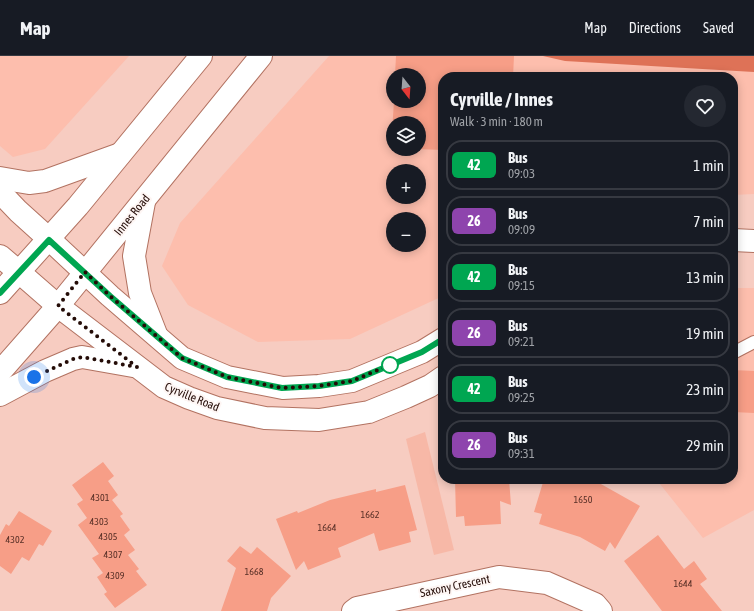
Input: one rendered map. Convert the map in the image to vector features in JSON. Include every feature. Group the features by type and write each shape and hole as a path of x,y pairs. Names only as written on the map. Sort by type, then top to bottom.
{"main road":[{"path":"0,293 49,240 201,56"},
{"name":"Innes Road","path":"0,372 58,306 261,56"},
{"path":"0,178 30,183 45,181 121,154"},
{"path":"0,192 18,211 110,296 182,358 227,377 282,388 319,386 352,381 422,352 438,342"},
{"path":"144,201 134,256 140,293 156,336"},
{"path":"738,240 754,240"},
{"name":"Cyrville Road","path":"0,256 58,306 164,387 217,408 265,418 319,420 369,412 424,389 438,380"},
{"path":"0,395 45,371 73,359 82,357 137,367"},
{"name":"Saxony Crescent","path":"352,611 357,608 499,576 547,583 595,604 601,611"}],"lane":[{"path":"738,350 754,342"}],"shaded area":[{"path":"0,56 129,56 45,149 13,157 0,146"},
{"path":"329,56 754,56 754,194 738,195 738,72 438,72 438,298 350,339 258,342 188,305 162,266 180,223"},
{"path":"543,56 754,56 754,72 565,61"},
{"path":"738,288 754,288 754,510 703,538 660,484 738,484"},
{"path":"425,432 454,550 434,555 406,439"}],"building":[{"path":"396,56 514,56 513,72 438,72 438,150 426,149 426,116 393,116 394,108 426,108 426,68 395,68"},
{"path":"738,370 754,371 754,413 738,412"},
{"path":"103,462 114,476 108,481 118,495 112,500 123,514 120,516 130,530 124,535 135,550 128,555 139,569 136,571 147,585 115,608 104,594 107,592 97,577 103,573 92,558 99,554 78,525 87,518 77,504 83,500 72,485"},
{"path":"455,484 509,484 511,505 500,501 501,524 465,526 464,516 456,517"},
{"path":"542,484 601,484 640,506 615,549 610,542 605,551 580,537 539,524 542,514 534,512"},
{"path":"405,485 417,530 409,532 411,542 379,551 374,533 338,548 341,557 308,570 304,561 296,570 276,519 297,511 298,513 330,500 376,489 376,492"},
{"path":"19,511 52,531 43,546 39,544 29,561 22,557 11,574 0,566 0,535 6,524 9,526"},
{"path":"658,535 684,569 694,561 707,579 700,584 722,611 662,611 624,561"},
{"path":"240,546 251,554 257,547 291,576 271,598 267,611 221,611 236,568 227,561"}],"bus line":[{"name":"42","path":"0,293 49,240 110,296 182,358 227,377 282,388 319,386 352,381 422,352 438,342"}],"route":[{"path":"34,377 73,359 82,357 137,367 58,306 85,272 110,296 182,358 227,377 282,388 319,386 352,381 390,365"}]}
